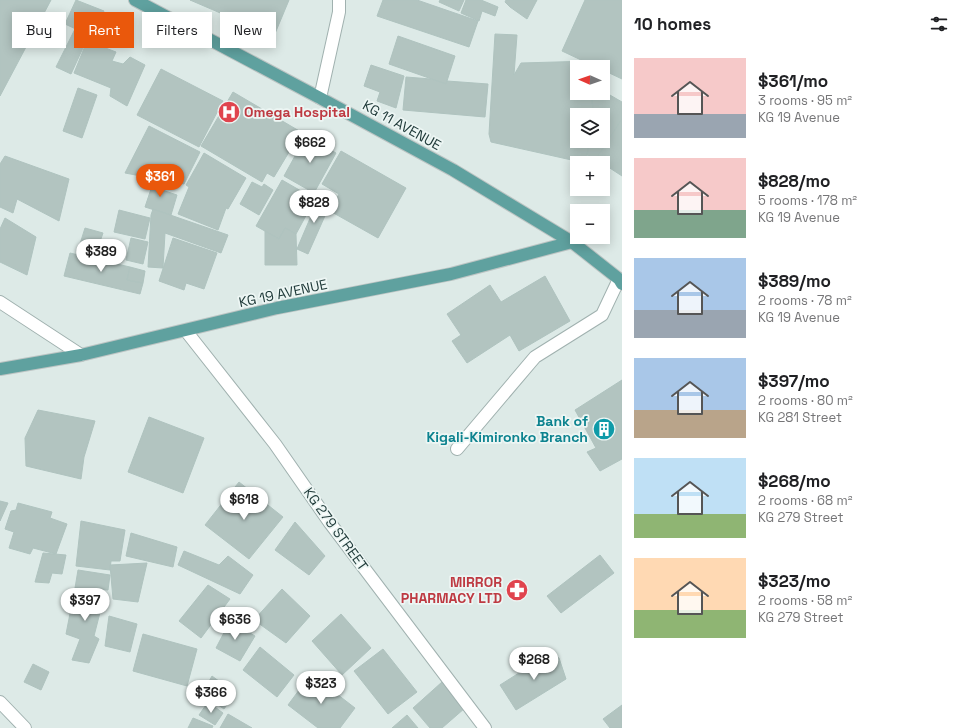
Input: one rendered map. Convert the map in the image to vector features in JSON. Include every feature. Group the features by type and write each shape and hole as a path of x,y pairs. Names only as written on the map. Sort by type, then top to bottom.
{"main road":[{"name":"KG 11 AVENUE","path":"135,0 453,170 570,241"},
{"name":"KG 19 AVENUE","path":"0,369 81,355 186,331 276,308 451,274 570,243"},
{"name":"KG 11 AVENUE","path":"575,244 621,281"}],"street":[{"path":"320,98 339,12 339,0"},
{"path":"457,449 535,357 602,315 621,281"},
{"path":"0,302 81,355"},
{"name":"KG 279 STREET","path":"186,331 275,444 330,522 485,728"},
{"path":"0,702 26,728"}],"building":[{"path":"0,0 51,0 45,12 12,12 12,48 26,48 0,96"},
{"path":"76,0 104,11 74,12 74,28 66,24"},
{"path":"190,0 289,0 276,31 276,12 220,13"},
{"path":"383,0 417,0 478,21 469,47 377,16"},
{"path":"440,0 464,0 459,11 439,2"},
{"path":"466,0 481,0 498,7 495,16 482,11 479,21 461,13"},
{"path":"506,0 537,0 527,19 510,7 505,2"},
{"path":"585,0 622,0 622,79 610,73 610,60 581,60 562,51"},
{"path":"74,31 74,48 83,48 71,74 56,67"},
{"path":"495,34 517,35 514,75 521,63 570,62 570,100 592,100 593,108 570,108 570,148 588,148 587,156 570,156 570,160 491,142 489,134"},
{"path":"398,36 455,56 446,84 389,64"},
{"path":"84,48 105,48 116,52 112,61 123,64 130,57 145,65 127,106 110,96 111,88 74,73"},
{"path":"371,65 404,76 396,108 377,101 380,92 364,86"},
{"path":"161,69 223,101 199,147 137,115"},
{"path":"406,77 431,79 446,84 447,81 488,84 485,117 403,110"},
{"path":"78,88 97,95 82,138 63,131"},
{"path":"233,92 301,132 274,177 267,173 262,182 201,146"},
{"path":"610,95 622,102 622,119 610,137 610,108 593,108 592,100 610,100"},
{"path":"622,119 622,176 610,168 610,156 598,156 603,148 610,148 610,137"},
{"path":"149,126 200,152 184,184 125,173"},
{"path":"306,136 336,153 314,193 284,176"},
{"path":"588,148 603,148 598,156 587,155"},
{"path":"341,151 406,188 378,238 330,211 339,194 322,184"},
{"path":"204,153 246,178 228,209 226,208 218,230 178,214 189,187 186,185"},
{"path":"5,156 69,179 59,221 17,199 13,213 0,207 0,164"},
{"path":"150,178 164,181 162,190 177,195 171,215 145,207 151,189 148,189"},
{"path":"282,180 315,199 296,234 285,228 279,239 256,226"},
{"path":"252,182 262,187 264,184 273,190 259,215 240,204"},
{"path":"320,195 332,200 308,254 297,249"},
{"path":"153,209 228,235 221,253 165,233 163,268 148,267 151,215"},
{"path":"119,210 150,218 145,239 114,232"},
{"path":"5,218 36,237 27,275 0,262 0,229"},
{"path":"85,228 103,233 96,253 79,247"},
{"path":"285,228 296,234 297,265 265,265 265,231 279,239"},
{"path":"131,238 148,242 143,264 126,260"},
{"path":"173,238 217,253 204,289 186,283 184,290 159,281"},
{"path":"70,253 130,267 127,280 143,283 140,294 64,276"},
{"path":"130,267 145,271 143,283 127,280"},
{"path":"545,276 570,321 519,351 510,335 467,363 452,341 461,335 447,314 490,285 501,302"},
{"name":"Bank of Kigali-Kimironko Branch","path":"622,380 622,459 600,471 587,452 596,448 575,410"},
{"path":"38,410 95,421 84,457 81,479 26,466 25,438"},
{"path":"149,417 204,438 183,493 128,472"},
{"path":"239,482 283,517 249,559 205,525"},
{"path":"0,501 8,503 0,521"},
{"path":"18,503 52,512 50,518 67,524 56,554 33,548 30,554 9,548 14,532 5,529 11,511 16,510"},
{"path":"81,521 125,530 120,561 111,561 110,570 76,566"},
{"path":"295,522 325,556 309,575 275,550"},
{"path":"131,533 177,547 173,567 126,556"},
{"path":"184,551 219,565 228,556 253,575 240,594 178,565"},
{"path":"43,553 66,555 62,574 52,573 49,583 35,582"},
{"path":"600,555 614,573 561,613 547,596"},
{"path":"147,563 138,602 113,599 110,565"},
{"path":"78,570 110,575 108,590 75,588"},
{"path":"208,585 230,599 201,638 179,621"},
{"path":"75,588 105,593 94,636 99,639 89,663 72,660 80,639 66,634"},
{"path":"282,589 310,616 286,643 254,620"},
{"path":"341,614 371,648 342,675 312,641"},
{"path":"109,616 137,624 130,652 105,646"},
{"path":"230,621 255,636 240,661 216,648"},
{"path":"143,634 197,649 187,686 133,671"},
{"path":"260,647 294,675 277,697 243,670"},
{"path":"383,649 417,692 388,714 354,671"},
{"path":"549,654 559,658 566,679 516,710 500,685"},
{"path":"33,664 49,672 41,690 24,682"},
{"path":"311,674 355,708 340,728 318,728 288,705"},
{"path":"212,676 235,693 224,709 202,694"},
{"path":"442,682 465,708 442,728 430,728 413,708"},
{"path":"208,702 223,713 215,725 199,715"},
{"path":"622,705 622,728 610,728 603,719"},
{"path":"228,714 252,728 220,728"},
{"path":"407,715 418,728 392,728"},
{"path":"193,718 213,726 212,728 188,728"}],"place":[{"name":"Omega Hospital","path":"229,112"},
{"name":"Bank of Kigali-Kimironko Branch","path":"604,429"},
{"name":"MIRROR PHARMACY LTD","path":"517,590"}]}
